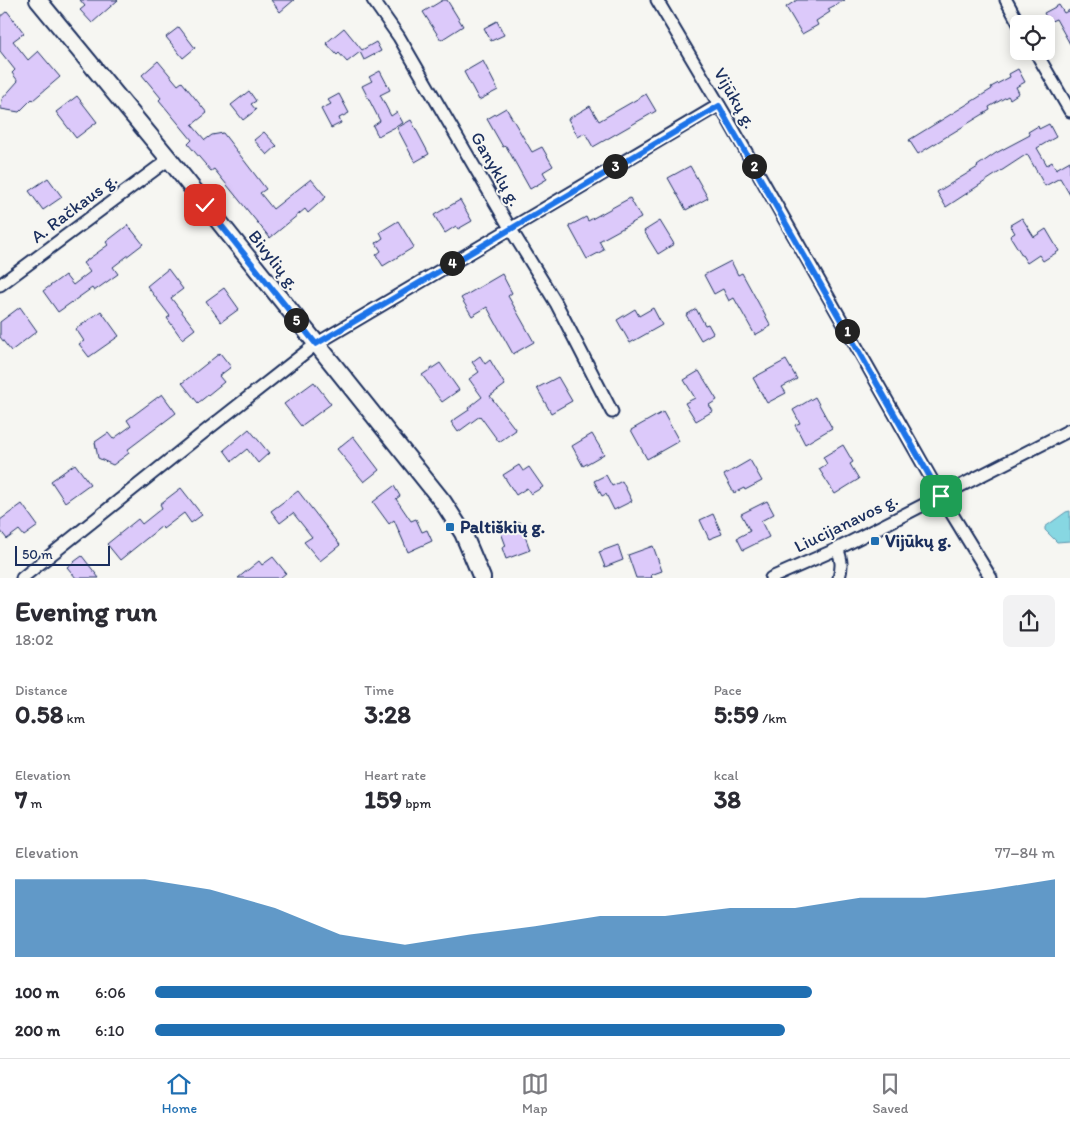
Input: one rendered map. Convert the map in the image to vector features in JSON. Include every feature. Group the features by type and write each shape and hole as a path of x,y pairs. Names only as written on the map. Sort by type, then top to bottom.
{"street":[{"name":"Bivylių g.","path":"38,0 443,502 463,533 482,578"},
{"name":"Ganyklų g.","path":"373,0 399,37 556,303 612,412"},
{"name":"Vijūkų g.","path":"657,0 941,496 991,578"},
{"path":"1006,0 1014,15"},
{"path":"1040,60 1070,111"},
{"path":"22,578 316,344 719,106"},
{"name":"A. Račkaus g.","path":"0,285 168,159"},
{"name":"Liucijanavos g.","path":"771,578 838,549 1070,430"},
{"path":"838,549 842,568 839,578"}],"water":[{"path":"1070,511 1070,541 1057,542 1045,530 1045,527"}],"building":[{"path":"80,0 118,0 92,23 80,10 85,6"},
{"path":"271,0 294,0 280,12"},
{"path":"443,0 447,0 463,26 441,40 423,12"},
{"path":"797,0 845,0 828,9 830,12 816,21 818,25 802,34 786,7"},
{"path":"1059,5 1064,13 1070,10 1070,44 1055,19 1055,15 1045,15 1044,13"},
{"path":"7,11 24,33 13,41 28,60 38,51 60,77 19,112 1,109 2,99 18,81 12,73 15,70 0,51 0,17"},
{"path":"497,21 504,35 491,41 484,28"},
{"path":"179,27 195,48 183,58 166,37"},
{"path":"344,28 362,50 376,42 381,51 364,60 360,52 347,62 339,53 337,55 326,43"},
{"path":"158,61 178,85 182,82 207,113 192,125 205,140 212,135 223,133 266,189 260,193 273,209 311,179 326,197 308,213 305,209 270,238 214,169 211,171 188,144 192,140 159,100 161,98 142,75"},
{"path":"483,61 498,90 479,100 464,72"},
{"path":"1018,69 1025,82 1016,87 1019,93 1010,99 1008,96 989,107 990,110 918,154 909,140 992,89 991,87 1010,77 1009,74"},
{"path":"380,71 390,90 380,95 391,116 397,112 403,123 378,136 373,126 380,121 362,86 372,81 369,77"},
{"path":"249,91 256,101 251,104 256,110 243,120 231,105"},
{"path":"339,94 349,113 339,118 341,123 331,128 321,109 331,104 328,100"},
{"path":"646,94 656,111 593,147 585,133 578,137 568,119 590,106 599,121"},
{"path":"77,96 97,122 76,138 56,112"},
{"path":"506,108 532,152 542,147 553,166 543,172 547,179 530,189 506,146 503,147 487,119"},
{"path":"411,120 429,154 415,162 397,128"},
{"path":"1049,124 1056,137 1037,148 1047,165 1052,162 1056,169 1070,161 1070,195 1060,178 1045,186 1027,154 946,207 937,192 978,167 996,153 1030,135 1028,132 1038,126 1039,129"},
{"path":"264,132 277,146 267,155 254,140"},
{"path":"690,166 708,198 686,210 668,178"},
{"path":"48,178 62,197 43,210 29,191"},
{"path":"630,198 641,218 599,241 604,250 587,259 569,226 586,217 588,221"},
{"path":"460,200 472,221 458,229 456,226 445,233 434,215"},
{"path":"1022,218 1034,237 1046,229 1059,251 1043,261 1039,255 1027,263 1010,236 1015,233 1010,225"},
{"path":"398,221 414,247 383,266 376,255 381,251 376,243 383,238 380,232"},
{"path":"660,221 674,244 658,254 644,231"},
{"path":"128,225 143,244 113,267 118,274 94,291 92,288 58,312 43,291 65,275 73,285 90,272 83,263 108,245 106,242"},
{"path":"731,261 738,275 742,273 771,326 755,335 734,298 729,301 723,289 714,294 704,275"},
{"path":"168,269 183,289 171,298 195,329 182,339 167,318 170,316 147,286"},
{"path":"502,274 512,293 508,296 534,342 513,354 487,307 472,316 461,298"},
{"path":"224,288 239,309 221,322 206,301"},
{"path":"20,307 37,331 11,351 0,337 0,322"},
{"path":"653,308 662,325 630,343 617,320 635,309 639,316"},
{"path":"696,309 705,325 708,324 713,333 701,340 686,315"},
{"path":"101,311 119,336 89,357 79,344 84,341 76,329"},
{"path":"220,353 231,367 219,376 224,382 198,403 182,383"},
{"path":"480,356 485,364 490,360 505,385 490,396 516,430 499,442 480,416 458,432 451,422 469,410 468,408 482,397 469,379 479,372 472,362"},
{"path":"786,360 797,379 782,387 786,393 767,403 753,378"},
{"path":"440,363 459,390 442,402 422,375"},
{"path":"699,371 717,400 709,405 713,411 696,421 685,403 695,398 684,380"},
{"path":"558,377 572,401 551,413 537,388"},
{"path":"314,382 331,404 301,426 284,404"},
{"path":"162,394 176,413 127,450 129,453 113,465 98,458 95,442 108,433 113,439 131,426 127,420"},
{"path":"815,397 832,428 805,444 795,425 800,423 793,410"},
{"path":"663,412 679,441 647,459 631,430"},
{"path":"249,429 269,453 258,463 247,449 232,461 224,450"},
{"path":"592,434 604,454 583,466 572,446"},
{"path":"353,436 379,470 364,482 337,449"},
{"path":"843,445 853,462 850,464 859,479 835,494 819,469 827,464 823,457"},
{"path":"750,460 762,481 745,490 744,488 734,493 724,475"},
{"path":"75,464 90,484 65,502 51,481"},
{"path":"519,465 523,471 529,467 543,487 531,494 527,488 516,495 503,475"},
{"path":"606,475 612,486 622,481 632,501 614,510 606,494 602,496 594,481"},
{"path":"394,486 400,496 396,499 411,521 416,519 422,532 427,530 432,541 408,552 394,520 389,524 373,502"},
{"path":"181,488 202,515 191,523 184,513 163,529 162,526 120,560 107,544 138,519 142,524 162,508 160,504"},
{"path":"298,491 340,545 320,561 304,542 312,537 293,513 280,523 271,511"},
{"path":"767,501 774,514 761,521 769,537 743,550 737,538 750,531 741,514"},
{"path":"22,504 38,526 24,536 19,530 7,539 0,530 0,520"},
{"path":"713,514 722,534 709,539 700,520"},
{"path":"520,522 530,550 506,559 502,548 506,546 500,530"},
{"path":"618,545 623,560 605,567 599,552"},
{"path":"653,546 662,571 651,575 652,578 636,578 628,555"},
{"path":"82,556 99,578 76,578 67,567"},
{"path":"273,557 286,573 280,578 238,578 259,561 262,565"}],"place":[{"name":"Paltiškių g.","path":"450,527"},
{"name":"Vijūkų g.","path":"875,541"}],"route":[{"path":"205,205 316,344 719,106 941,496"}]}
